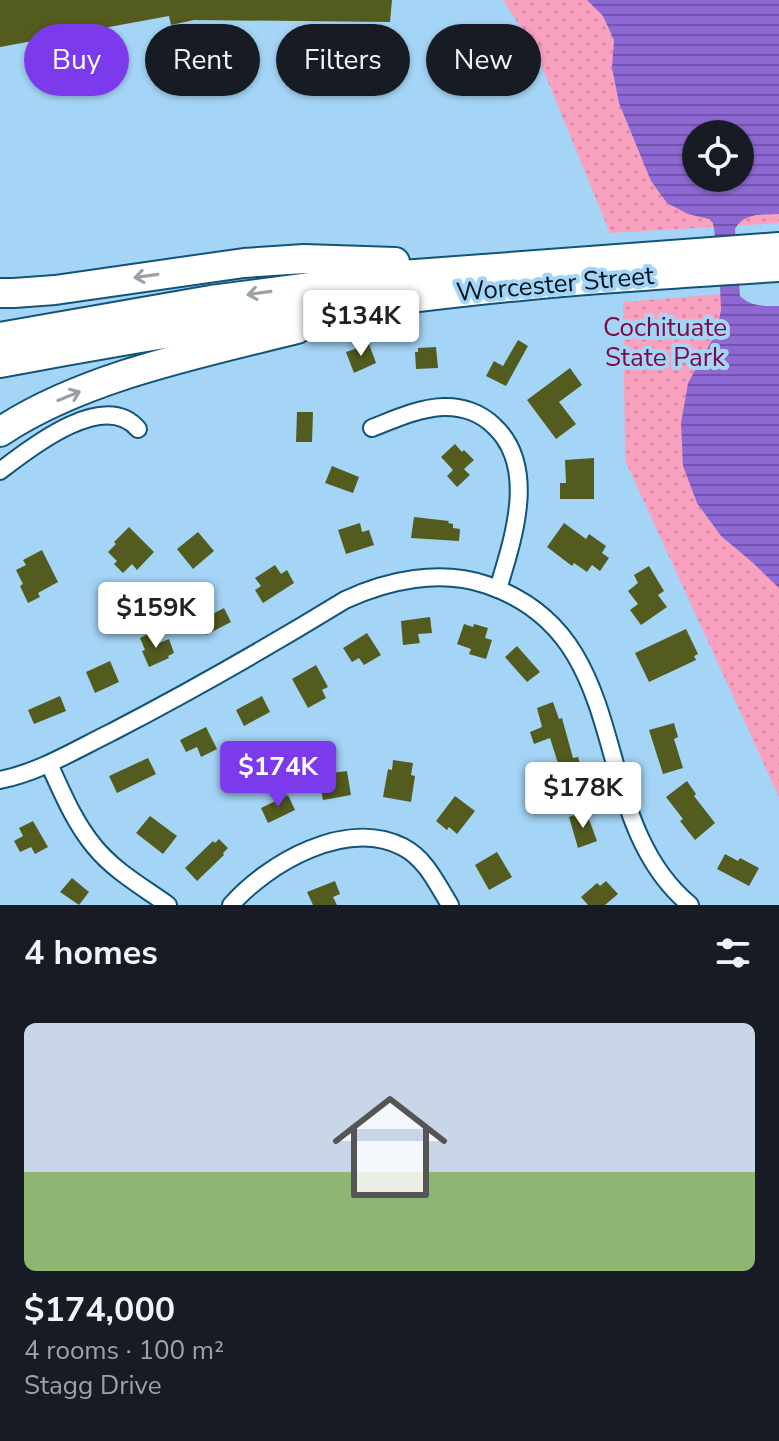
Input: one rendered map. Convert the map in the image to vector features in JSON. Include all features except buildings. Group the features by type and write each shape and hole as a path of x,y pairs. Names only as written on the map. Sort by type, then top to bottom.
{"highway":[{"name":"Worcester Street","path":"750,259 779,247"},
{"name":"Worcester Street","path":"0,337 147,310 402,275 531,264 750,259 779,267"},
{"path":"0,293 55,290 274,260 531,264"},
{"name":"Worcester Street","path":"0,363 215,326 711,261"},
{"path":"0,432 42,407 121,377 214,350 433,296"}],"street":[{"path":"372,428 421,411 446,407 476,413 500,431 510,444 515,459 519,491 508,555 498,589"},
{"path":"0,471 56,433 96,416 110,414 123,417 138,429"},
{"path":"0,780 49,764 216,677 363,592 420,578 468,581 516,597 548,621 575,654 593,689 642,845 678,902"},
{"path":"49,764 70,808 93,845 119,870 168,905"},
{"path":"231,905 249,886 290,859 319,846 355,839 389,842 405,848 427,869 450,905"}],"green space":[{"path":"503,0 779,0 779,223 610,233 541,65 541,24 518,24"},
{"name":"Cochituate State Park","path":"721,294 716,333 705,355 697,503 721,536 779,588 779,797 625,460 623,302"}],"shaded area":[{"path":"587,0 779,0 779,214 748,217 735,229 740,296 753,304 779,306 779,588 721,536 697,503 683,466 681,423 688,383 716,333 721,310 719,262 713,223 667,203 651,181 619,103 612,68 614,40 603,16"}]}
